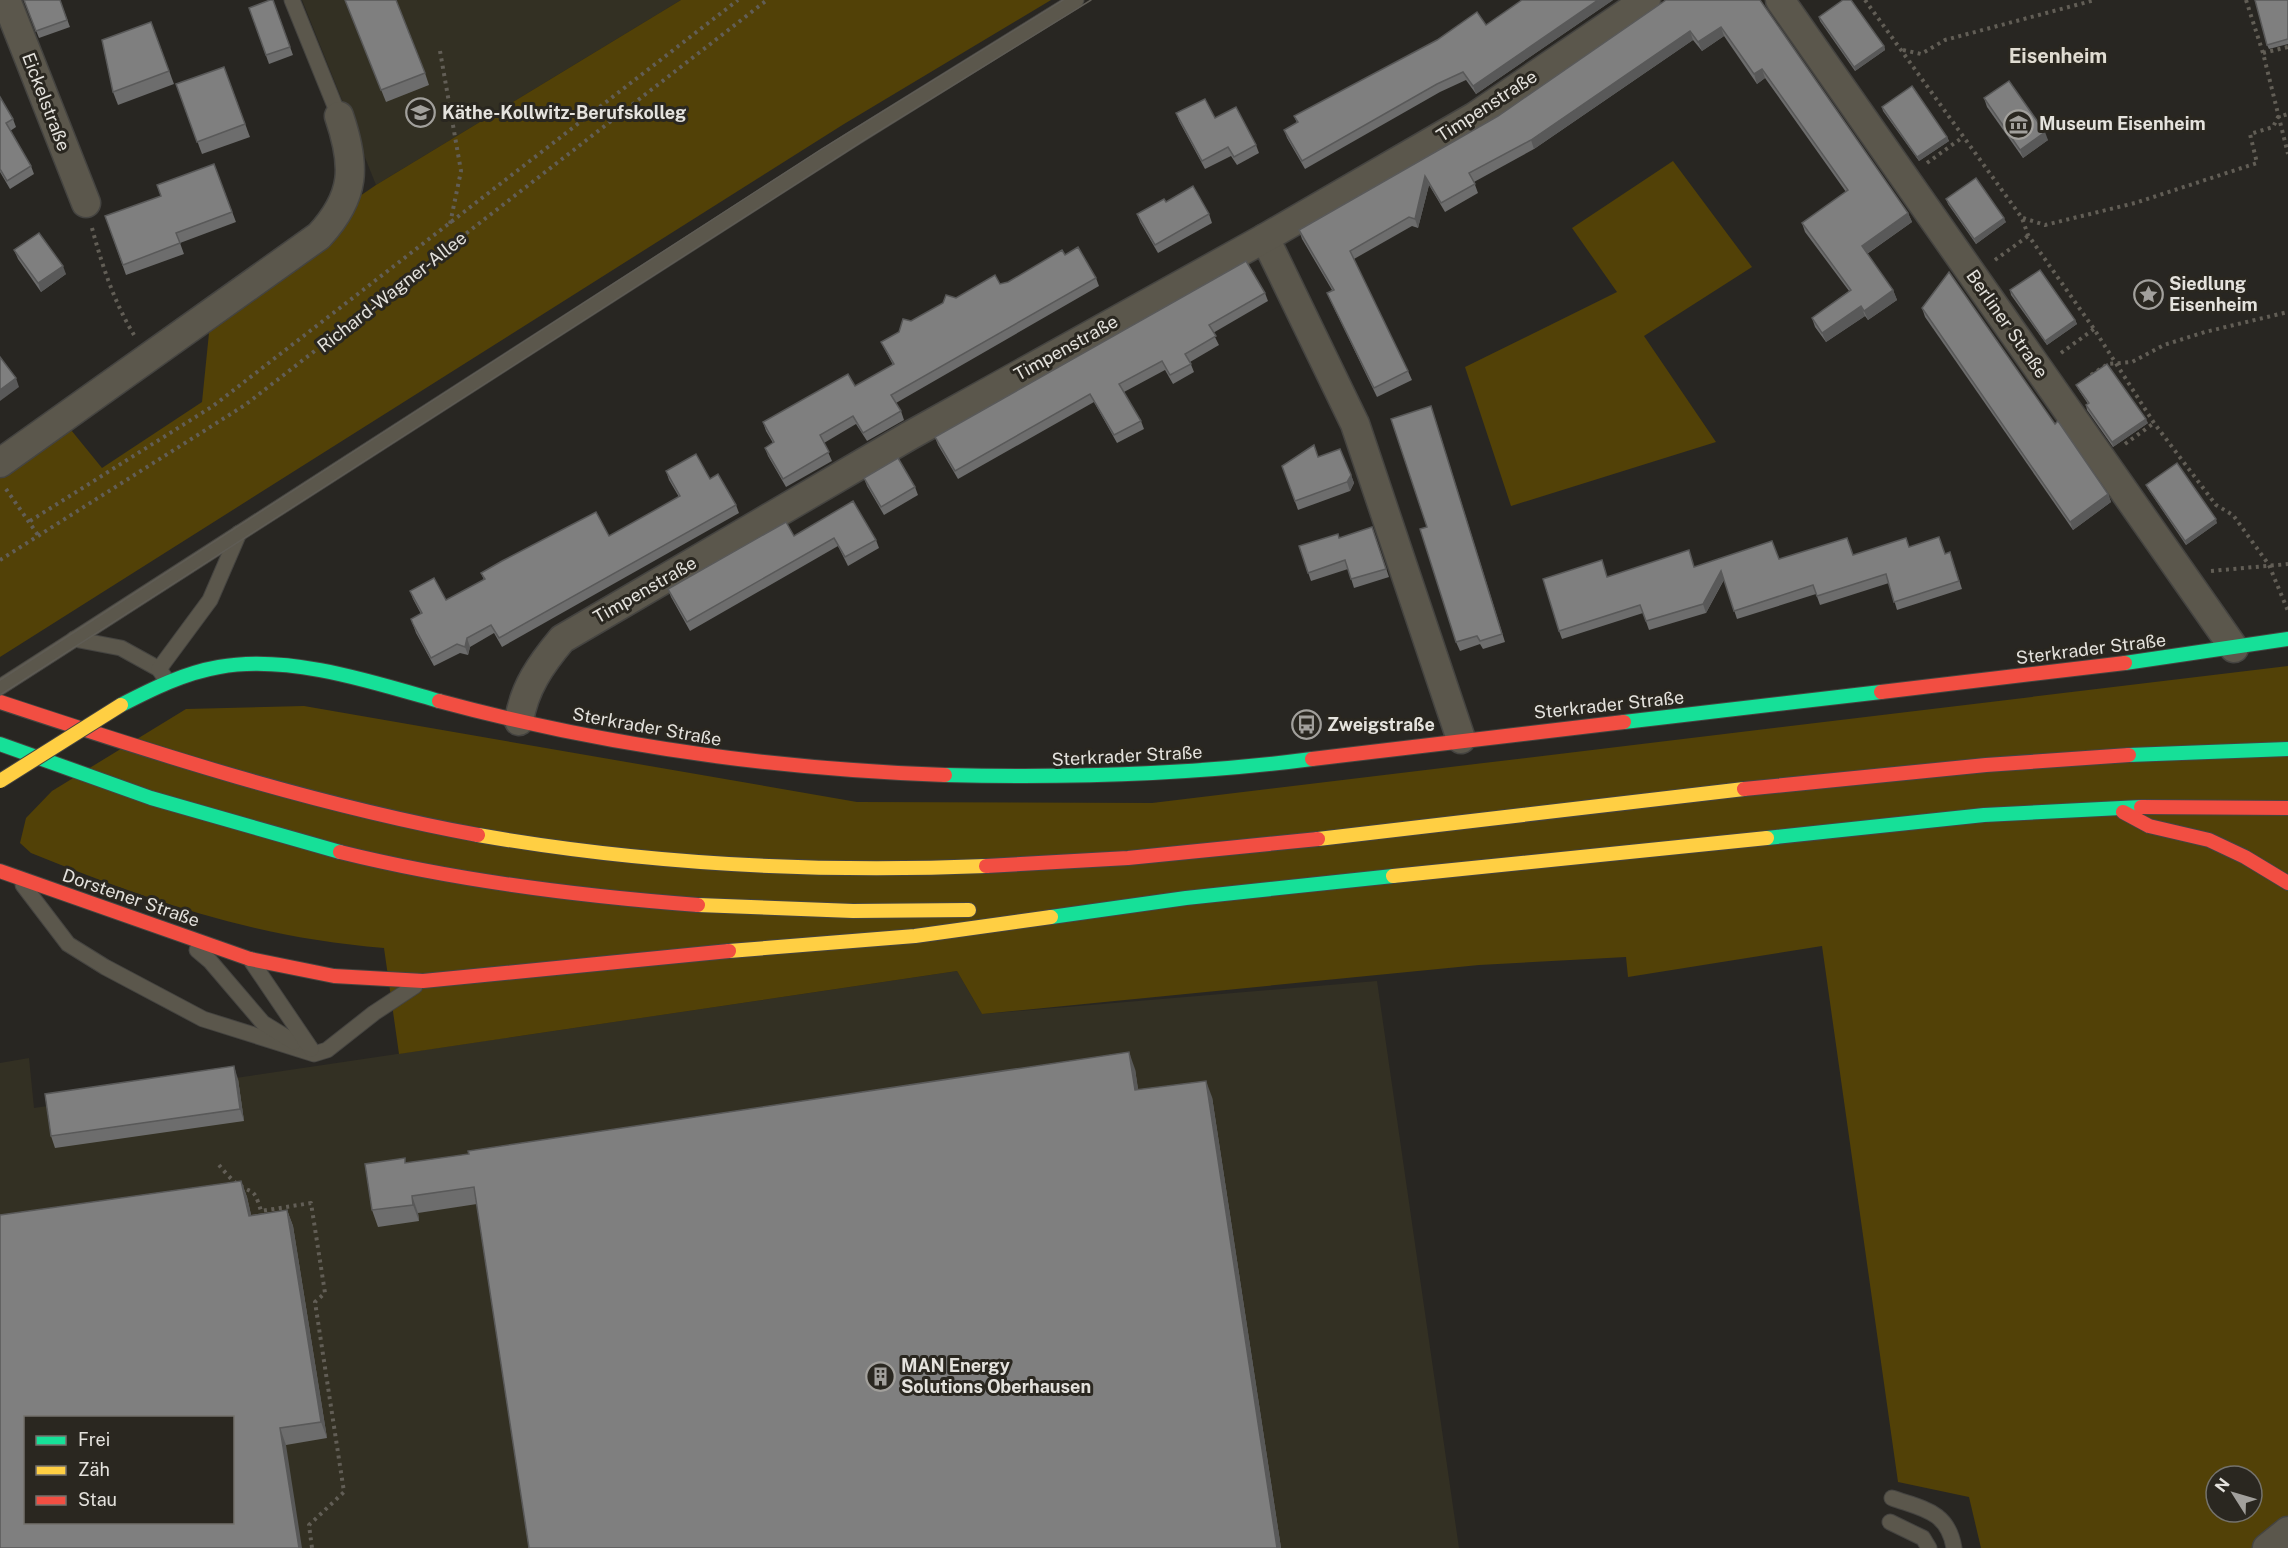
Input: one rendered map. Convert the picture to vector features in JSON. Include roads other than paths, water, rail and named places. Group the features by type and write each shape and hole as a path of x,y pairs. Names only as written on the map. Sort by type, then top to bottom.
{"main road":[{"name":"Sterkrader Straße","path":"0,781 121,705 163,675 255,664 345,678 605,740 778,765 864,772 1021,778 1120,775 1241,767 2234,648 2288,639"},
{"path":"0,702 181,762 304,797 424,824 593,852 788,867 982,866 1166,854 1986,765 2138,754 2288,749"},
{"path":"0,744 97,782 179,807 410,868 573,893 670,903 809,912 983,910"},
{"path":"2113,807 2150,826 2209,840 2228,848 2288,883"},
{"path":"1005,909 1186,898 1984,815 2113,807 2288,808"},
{"name":"Dorstener Straße","path":"0,871 250,959 334,976 423,981 740,949 915,936 1186,898"}],"street":[{"name":"Eickelstraße","path":"6,0 86,203"},
{"name":"Timpenstraße","path":"519,721 522,701 538,667 562,639 909,436 1265,238 1474,117 1646,0"},
{"name":"Berliner Straße","path":"1780,0 2234,648"},
{"path":"0,463 319,236 335,219 346,201 351,176 350,148 339,116"},
{"path":"1265,238 1355,424 1461,739"},
{"path":"2266,1548 2288,1531"}],"lane":[{"path":"292,0 339,116"},
{"path":"0,687 851,140 1076,0"},
{"path":"74,639 121,648 163,675 210,600 239,533"},
{"path":"17,877 68,944 105,967 203,1019 314,1054 327,1050 374,1013 423,981"},
{"path":"176,933 210,961 263,1023 314,1054"},
{"path":"250,959 314,1054"},
{"path":"1892,1498 1942,1519 1948,1526 1954,1548"},
{"path":"1890,1522 1923,1538 1929,1548"}],"tram line":[{"path":"0,680 822,149 1063,0"},
{"path":"0,695 866,139 1091,0"}],"place":[{"name":"Käthe-Kollwitz-Berufskolleg","path":"421,113"},
{"name":"Museum Eisenheim","path":"2018,124"},
{"name":"Siedlung Eisenheim","path":"2148,294"},
{"name":"Zweigstraße","path":"1306,725"},
{"name":"MAN Energy Solutions Oberhausen","path":"880,1376"}],"district":[{"name":"Eisenheim","path":"2058,56"}]}
